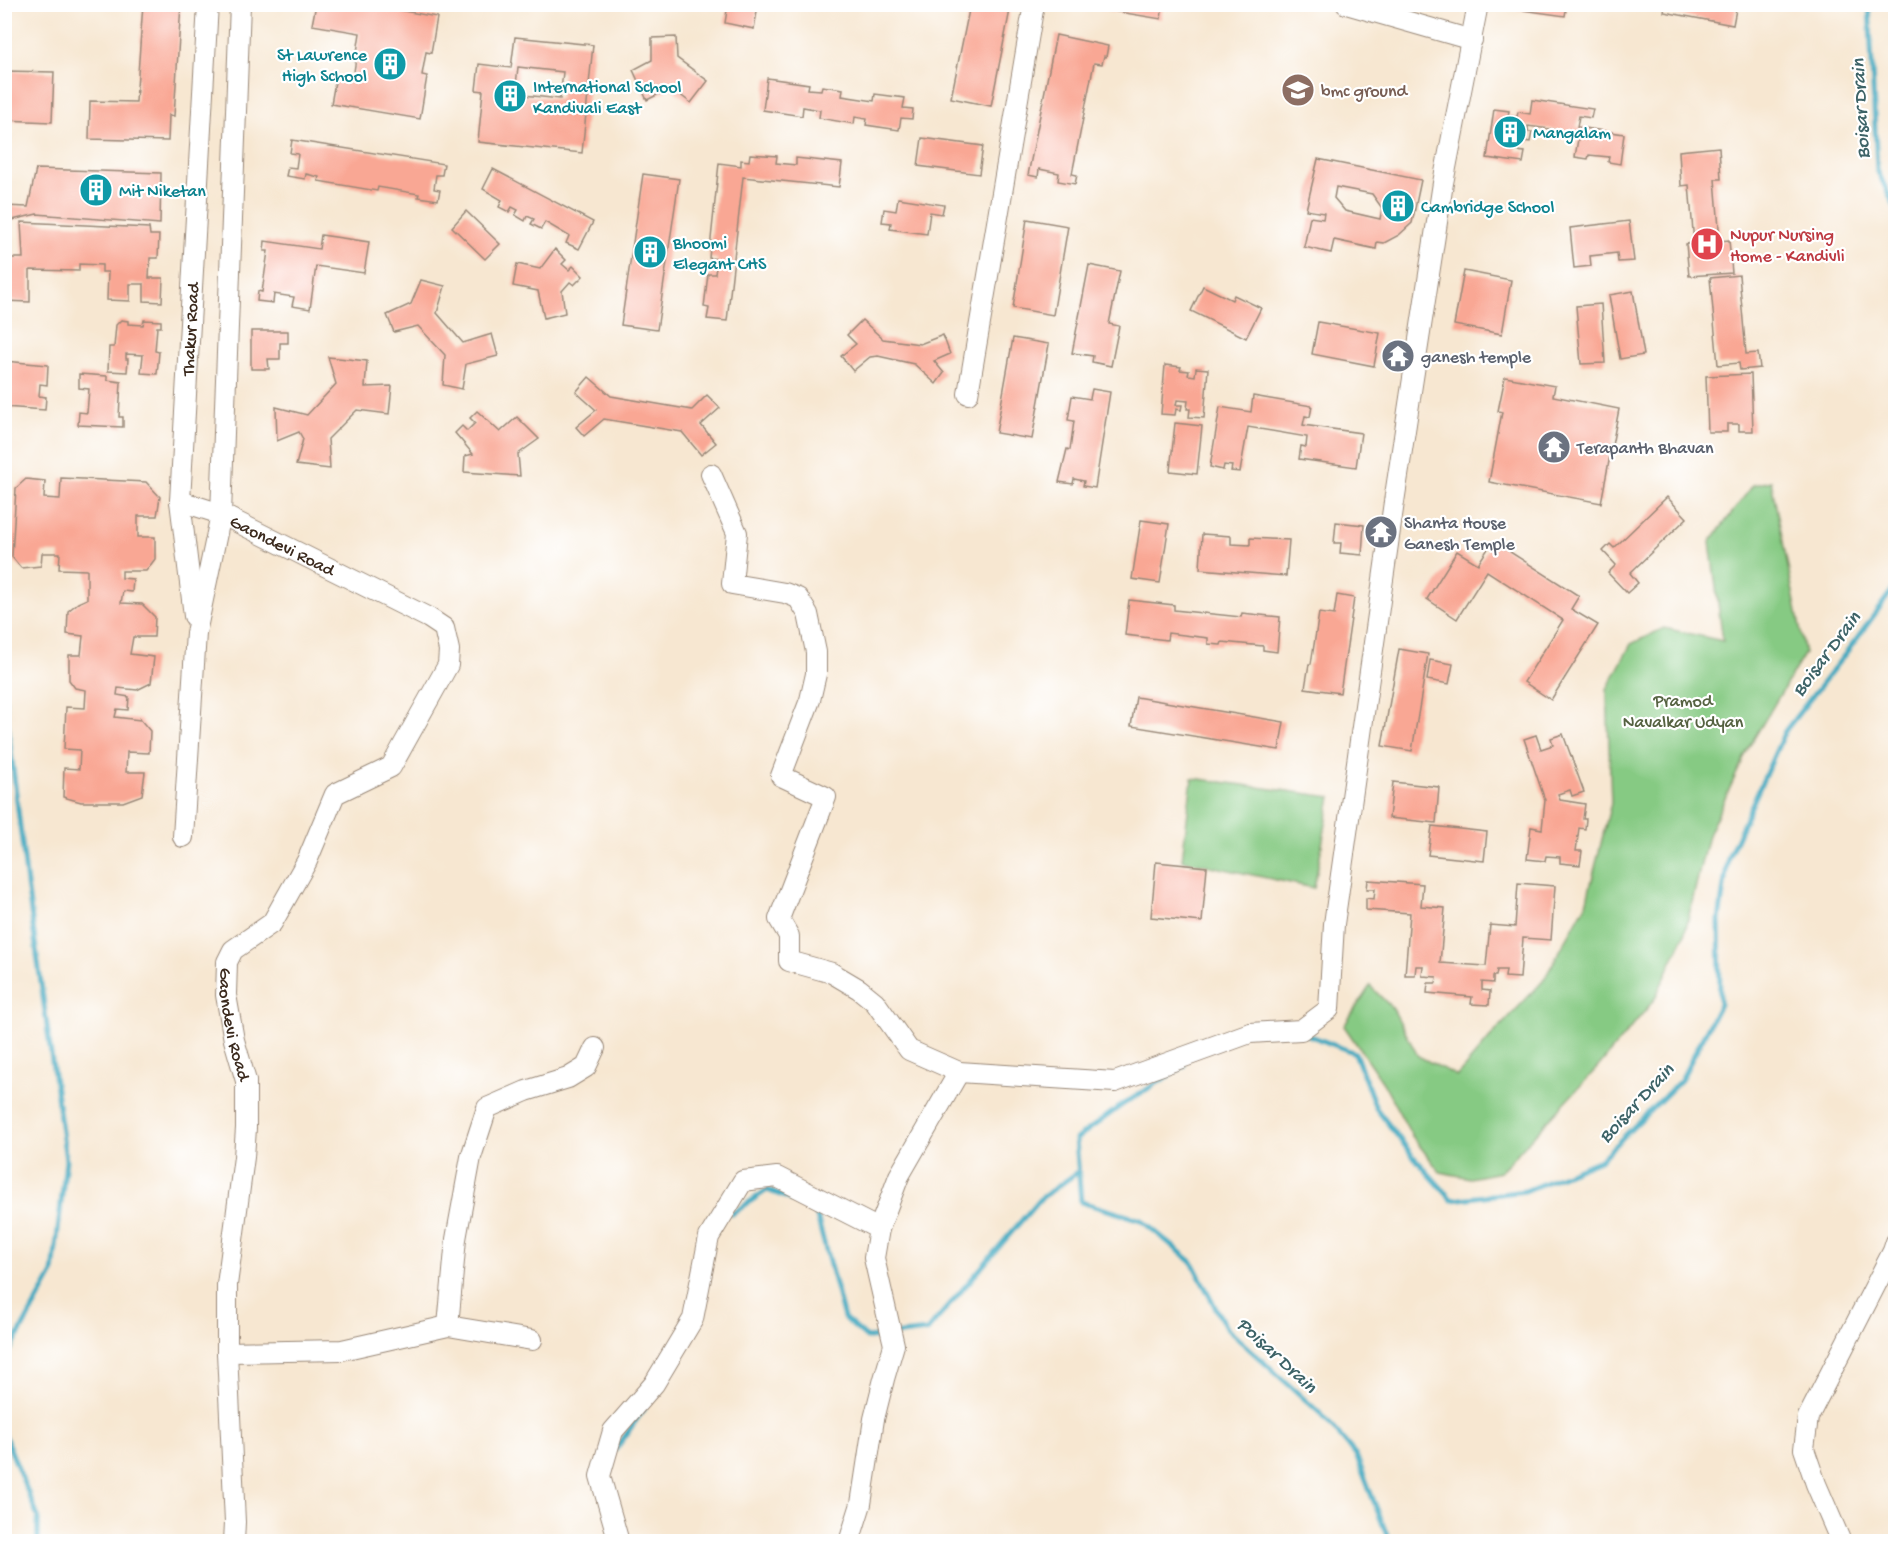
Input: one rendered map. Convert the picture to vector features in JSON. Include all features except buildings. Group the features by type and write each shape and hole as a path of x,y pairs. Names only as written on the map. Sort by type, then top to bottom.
{"street":[{"name":"Thakur Road","path":"183,837 196,633 221,514 240,4"},
{"path":"968,394 1034,4"},
{"path":"1346,4 1472,40"},
{"path":"711,474 737,533 732,584 785,593 798,598 808,614 816,652 816,674 810,700 781,776 826,797 779,919 789,936 789,961 832,973 859,989 875,1002 909,1050 959,1072 1115,1082 1250,1033 1301,1030 1329,1010 1334,924 1394,502 1443,183 1478,4"},
{"name":"Thakur Road","path":"196,633 180,501 208,14 239,28"},
{"name":"Gaondevi Road","path":"180,501 221,514 429,618 444,628 449,650 448,665 391,766 335,794 307,861 272,923 233,950 227,963 226,995 234,1040 246,1081 246,1128 227,1285 227,1352 234,1542"},
{"path":"448,1326 456,1239 471,1157 487,1108 525,1091 568,1078 586,1067 595,1048"},
{"path":"849,1542 861,1504 874,1419 894,1345 874,1258 879,1229 899,1176 959,1072"},
{"path":"619,1542 600,1476 613,1431 654,1384 693,1319 709,1237 743,1181 777,1177 879,1229"},
{"path":"1841,1542 1804,1449 1808,1417 1895,1249"},
{"path":"227,1352 342,1350 448,1326 532,1340"}],"green space":[{"name":"Pramod Navalkar Udyan","path":"1771,481 1805,653 1750,745 1708,835 1684,936 1654,1000 1598,1067 1500,1172 1470,1178 1440,1172 1412,1136 1383,1083 1344,1026 1370,986 1393,1009 1418,1056 1457,1076 1543,981 1586,904 1611,803 1607,689 1631,644 1664,628 1723,641 1710,542 1753,485"},
{"path":"1192,778 1331,797 1314,888 1182,860"}],"waterway":[{"name":"Boisar Drain","path":"1869,4 1877,170 1896,209"},
{"name":"Boisar Drain","path":"1303,1033 1355,1053 1376,1108 1412,1155 1452,1200 1525,1191 1600,1160 1681,1080 1720,1004 1719,920 1728,858 1785,731 1896,585"},
{"path":"4,694 27,884 66,1160 53,1273 8,1354 4,1381"},
{"name":"Poisar Drain","path":"1184,1066 1122,1105 1076,1139 1081,1202 1141,1220 1192,1262 1226,1328 1322,1415 1356,1455 1388,1542"},
{"path":"732,1214 767,1190 815,1209 844,1318 867,1338 927,1331 1040,1199 1078,1172"},
{"path":"616,1449 643,1410"},
{"path":"4,1434 38,1517 38,1542"}],"place":[{"name":"St Lawrence High School","path":"390,64"},
{"name":"bmc ground","path":"1298,90"},
{"name":"International School Kandivali East","path":"510,96"},
{"name":"Mangalam","path":"1510,132"},
{"name":"Mit Niketan","path":"96,190"},
{"name":"Cambridge School","path":"1398,206"},
{"name":"Nupur Nursing Home - Kandivli","path":"1707,244"},
{"name":"Bhoomi Elegant CHS","path":"650,252"},
{"name":"ganesh temple","path":"1398,356"},
{"name":"Terapanth Bhavan","path":"1554,447"},
{"name":"Shanta House Ganesh Temple","path":"1381,532"}]}
